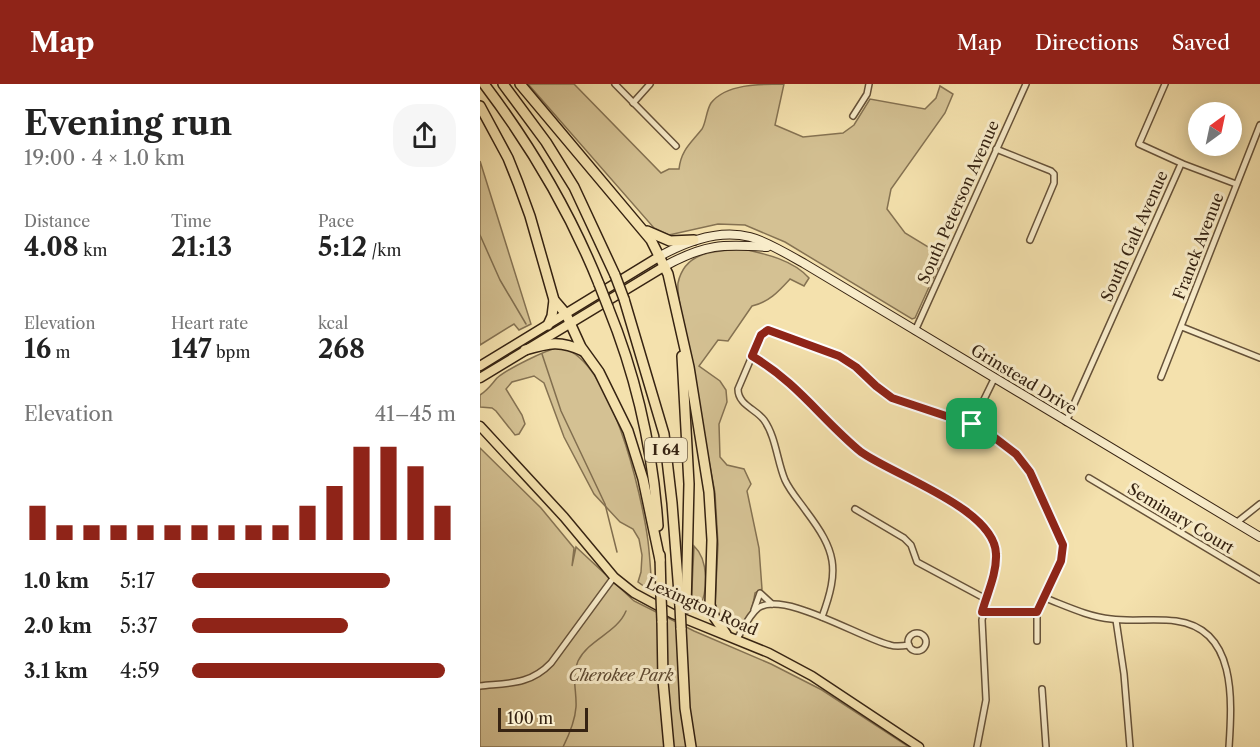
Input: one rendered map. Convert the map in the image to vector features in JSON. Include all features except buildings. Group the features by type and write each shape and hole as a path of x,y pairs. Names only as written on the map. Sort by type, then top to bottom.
{"highway":[{"name":"I 64","path":"484,84 529,147 553,186 584,246 622,342 640,409 654,486 662,596 665,725 669,747"},
{"name":"I 64","path":"503,84 546,142 574,187 615,275 664,434 683,607 685,708 692,747"},
{"path":"520,84 654,243 665,266 673,293 688,367 709,492 712,540 710,605 715,618 726,634"},
{"path":"480,106 504,150 518,183 554,300 568,318 584,351 604,381 628,431 643,479 660,560"},
{"path":"640,226 670,241 693,240"},
{"path":"548,324 552,316 554,300"},
{"path":"681,336 689,484 683,607"},
{"path":"525,350 555,343 568,344 584,351"}],"main road":[{"name":"Grinstead Drive","path":"480,378 525,350 660,256"},
{"name":"Grinstead Drive","path":"480,366 548,324 568,318 665,266"},
{"name":"Lexington Road","path":"480,426 564,517 614,577 648,601 673,614 726,634 812,676 920,747"}],"street":[{"path":"615,84 676,146"},
{"path":"633,103 650,84"},
{"path":"853,116 867,94 869,84"},
{"name":"South Peterson Avenue","path":"915,331 1026,84"},
{"name":"South Galt Avenue","path":"1066,422 1181,164 1139,144 1165,84"},
{"name":"Franck Avenue","path":"1161,377 1260,124"},
{"path":"996,149 1054,174 1054,183 1030,240"},
{"path":"1181,164 1236,184"},
{"name":"Grinstead Drive","path":"660,256 693,240 734,235 751,237 805,264 1260,537"},
{"name":"Grinstead Drive","path":"665,266 684,256 710,247 738,244 773,248"},
{"path":"1182,327 1260,358"},
{"path":"822,617 832,580 830,551 824,535 786,482 765,421 739,398 738,389 752,356 764,332 768,330 839,356 856,367 892,398 972,424 989,432 1025,464 1035,480 1062,542 1063,550 1061,561 1037,612 1037,641"},
{"path":"752,356 799,391 846,440 861,452 957,505 977,519 991,537 996,552 995,566 982,612 987,688 977,747"},
{"path":"972,424 994,379"},
{"name":"Seminary Court","path":"1089,478 1260,580"},
{"path":"1236,523 1260,504"},
{"path":"855,509 904,538 911,544 917,562 986,599"},
{"path":"480,686 526,681 540,674 551,663 614,577"},
{"path":"737,639 753,614 760,593 772,604"},
{"path":"1045,598 1098,617 1116,620 1184,622 1212,640 1224,660 1230,687 1229,747"},
{"path":"753,614 763,606 772,604 789,607 822,617 887,644 909,645"},
{"path":"982,612 1037,612"},
{"path":"1116,620 1124,674 1130,747"},
{"path":"1042,689 1046,747"}],"green space":[{"path":"528,84 574,84 661,173 669,169 679,169 684,152 702,129 711,103 725,92 734,89 754,85 784,84 775,125 803,137 843,133 854,125 870,99 925,109 936,98 940,86 953,94 945,113 891,189 887,209 905,233 943,256 915,318 912,319 785,242 745,225 718,224 669,235 654,228"},
{"path":"480,161 531,324 519,330 514,324 480,345"},
{"path":"743,249 787,262 809,278 804,286 790,279 768,299 752,306 728,341 718,340 699,366 720,381 726,390 727,402 719,424 720,457 727,465 744,469 751,484 747,491 759,548 762,589 755,593 746,620 740,628 734,628 718,614 715,606 718,544 715,493 681,312 678,283 687,264 695,258 713,252"},
{"path":"559,347 578,356 594,375 621,431 645,520 652,592 638,582 642,555 639,539 633,529 620,522 594,494 564,437 544,383 534,376 512,382 506,389 525,424 519,434 515,435 492,408 480,407 480,395 497,378 527,360"},
{"name":"Cherokee Park","path":"480,448 541,508 574,548 572,566 576,547 634,601 822,690 909,747 480,747"},
{"path":"694,546 705,568 704,594 699,609 691,608"}],"waterway":[{"path":"480,235 500,280 526,324"},
{"path":"542,354 561,411 605,504 617,552"},
{"path":"563,747 575,713 575,678 578,661 589,647 622,619 626,611"}],"route":[{"path":"768,330 773,330 848,361 892,398 972,424 989,432 1025,464 1035,480 1063,545 1061,561 1037,612 982,612 996,557 993,541 985,527 966,510 870,459 846,440 785,378 752,356 761,335 768,330"}]}
